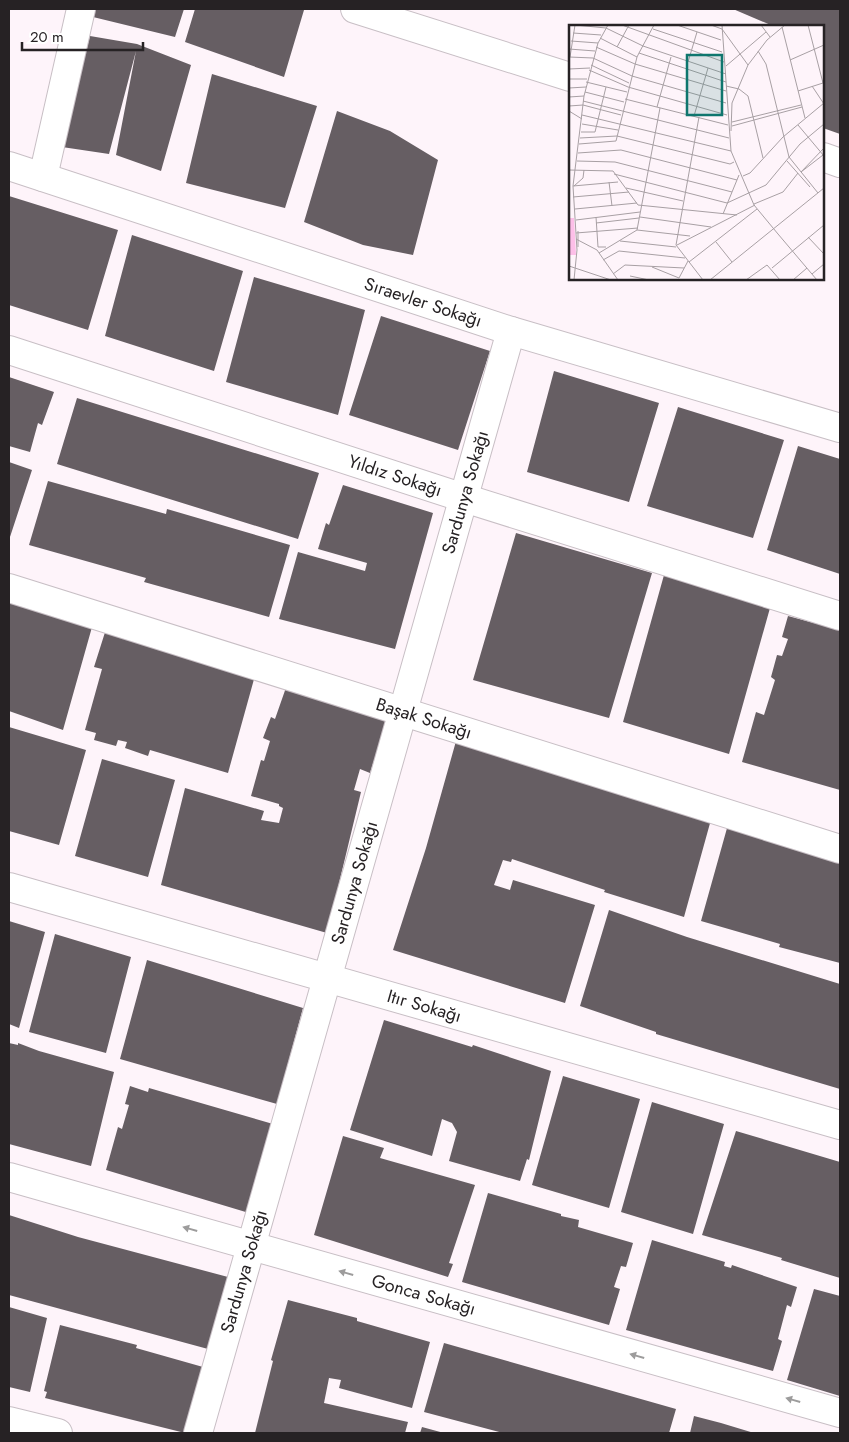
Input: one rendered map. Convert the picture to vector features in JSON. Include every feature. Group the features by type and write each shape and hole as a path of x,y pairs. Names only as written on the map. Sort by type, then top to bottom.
{"street":[{"path":"43,177 82,9"},
{"path":"355,9 569,77"},
{"path":"824,157 840,163"},
{"name":"Sıraevler Sokağı","path":"9,166 511,331 840,428"},
{"name":"Sardunya Sokağı","path":"198,1433 511,331"},
{"name":"Yıldız Sokağı","path":"9,350 464,498 840,616"},
{"name":"Başak Sokağı","path":"9,588 404,710 840,849"},
{"name":"Itır Sokağı","path":"9,887 840,1125"},
{"name":"Gonca Sokağı","path":"9,1177 840,1413"},
{"path":"9,1421 58,1433"}],"building":[{"path":"95,9 184,9 175,37 93,17"},
{"path":"195,9 304,10 284,77 185,42"},
{"path":"733,9 840,9 840,134 824,128 824,25 771,25"},
{"path":"90,36 137,44 191,65 161,171 116,155 136,51 109,154 62,147"},
{"path":"212,74 317,106 285,208 186,183"},
{"path":"337,111 390,131 438,160 413,255 363,245 304,222"},
{"path":"9,196 118,230 88,330 9,305"},
{"path":"132,235 243,271 214,371 105,336"},
{"path":"254,277 365,310 338,415 226,382"},
{"path":"381,316 490,351 458,450 349,415"},
{"path":"554,371 659,403 629,502 527,472"},
{"path":"9,377 54,392 42,425 38,423 30,452 9,446"},
{"path":"77,398 319,473 298,539 57,464"},
{"path":"678,407 784,440 753,538 647,506"},
{"path":"798,446 840,459 840,574 767,550"},
{"path":"9,462 32,470 9,540"},
{"path":"48,481 166,514 167,509 290,545 269,617 144,582 146,578 29,545"},
{"path":"343,485 433,513 395,649 279,619 298,552 365,571 367,563 318,549 326,523 329,525"},
{"path":"516,533 652,573 609,718 473,680"},
{"path":"664,575 770,608 729,754 623,722"},
{"path":"9,595 94,620 63,730 9,711"},
{"path":"788,616 840,630 840,790 742,762 756,712 764,715 775,680 771,677 777,655 782,656 788,639 782,637"},
{"path":"107,626 256,672 228,773 150,750 148,756 125,748 127,742 118,740 116,746 94,740 96,733 85,730 102,669 94,667"},
{"path":"289,679 387,720 370,773 360,769 354,790 361,792 327,933 161,885 185,788 264,811 261,820 279,823 283,808 279,804 251,796 261,760 264,761 270,741 263,738 271,717 275,719"},
{"path":"9,727 86,750 59,845 9,831"},
{"path":"458,734 712,816 684,917 604,892 605,890 512,859 511,862 503,860 494,885 510,890 513,880 595,905 565,1003 393,950 426,848"},
{"path":"102,759 175,780 148,877 75,856"},
{"path":"729,821 840,858 840,963 779,947 780,944 701,921"},
{"path":"609,910 687,937 840,984 840,1089 656,1034 656,1032 580,1006"},
{"path":"9,921 45,932 19,1028 9,1024"},
{"path":"55,934 131,957 106,1053 29,1032"},
{"path":"147,960 303,1008 277,1104 120,1059"},
{"path":"384,1020 472,1047 473,1045 551,1071 529,1160 527,1159 520,1181 449,1161 457,1132 452,1123 442,1119 432,1156 350,1130"},
{"path":"9,1043 18,1045 18,1043 39,1051 114,1072 91,1166 9,1144"},
{"path":"563,1076 640,1099 609,1208 532,1185"},
{"path":"130,1086 148,1092 149,1088 273,1124 249,1213 106,1170 118,1127 122,1129 129,1105 125,1104"},
{"path":"652,1102 724,1124 693,1234 621,1212"},
{"path":"736,1131 840,1162 840,1278 781,1260 782,1258 702,1235"},
{"path":"343,1136 384,1148 380,1158 475,1185 449,1263 453,1264 448,1277 314,1235"},
{"path":"488,1193 579,1220 578,1227 633,1243 626,1267 621,1266 614,1287 620,1289 609,1325 462,1282"},
{"path":"9,1215 78,1237 228,1277 208,1349 9,1295"},
{"path":"652,1240 725,1262 724,1266 731,1268 732,1265 797,1287 791,1307 787,1305 778,1339 782,1341 773,1371 626,1330"},
{"path":"814,1289 840,1296 840,1396 787,1380"},
{"path":"288,1300 357,1318 357,1321 430,1342 412,1408 339,1388 341,1380 329,1378 324,1403 408,1422 405,1433 255,1433 273,1361 271,1360"},
{"path":"9,1307 47,1318 30,1392 9,1387"},
{"path":"60,1325 137,1345 136,1348 203,1367 185,1433 45,1398 47,1392 44,1391"},
{"path":"444,1343 676,1409 669,1433 503,1433 424,1412"},
{"path":"694,1416 721,1423 754,1433 690,1433"},
{"path":"422,1427 444,1433 420,1433"}]}
